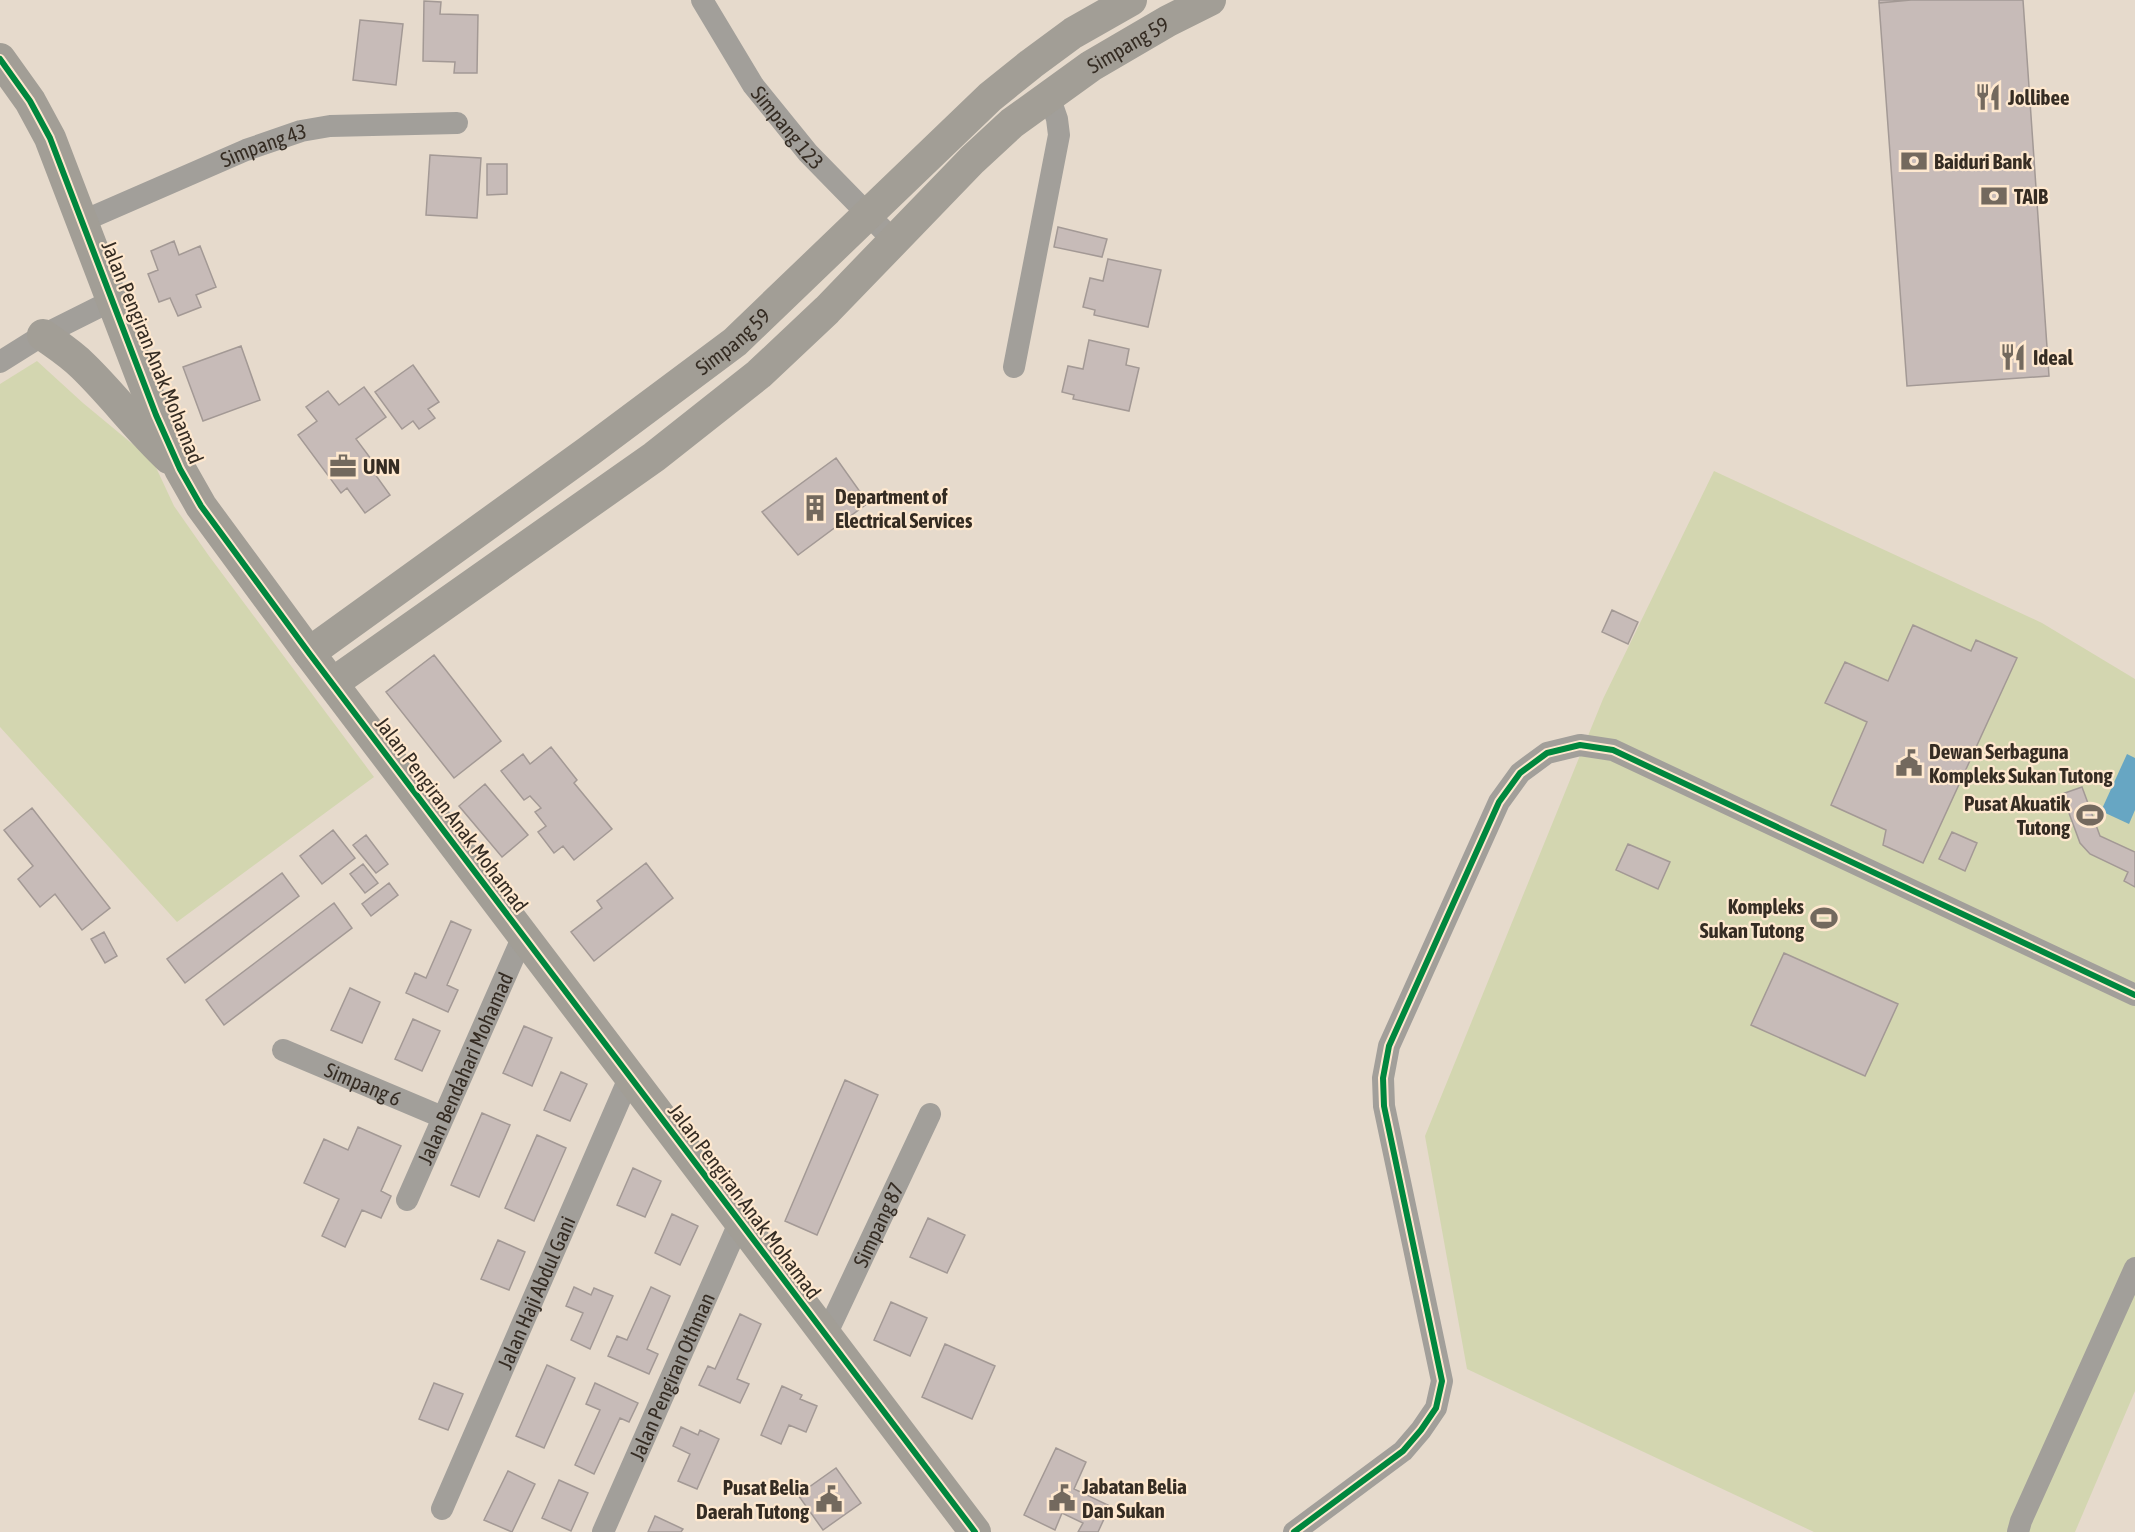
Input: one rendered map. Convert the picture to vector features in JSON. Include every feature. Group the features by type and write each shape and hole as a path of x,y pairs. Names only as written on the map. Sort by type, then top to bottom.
{"street":[{"name":"Simpang 123","path":"702,0 753,86 808,153 894,241"},
{"name":"Simpang 59","path":"309,653 589,451 735,342 958,127 1030,63 1073,33 1131,0"},
{"name":"Simpang 59","path":"333,683 676,440 759,374 826,310 972,160 1012,123 1091,66 1168,21 1210,0"},
{"name":"Jalan Pengiran Anak Mohamad","path":"0,59 30,101 50,138 156,415 180,469 201,506 309,653 975,1532"},
{"path":"1014,367 1059,135 1057,119 1049,96"},
{"name":"Simpang 43","path":"83,221 246,150 301,131 330,126 457,123"},
{"path":"0,363 43,335 113,300"},
{"path":"43,335 84,366 143,434 180,469"},
{"path":"1294,1532 1403,1451 1422,1430 1436,1408 1442,1381 1384,1106 1383,1078 1389,1046 1499,802 1520,772 1547,753 1580,745 1613,750 2135,995"},
{"name":"Jalan Bendahari Mohamad","path":"407,1200 524,936"},
{"name":"Simpang 6","path":"284,1050 442,1117"},
{"name":"Jalan Haji Abdul Gani","path":"442,1509 630,1076"},
{"name":"Simpang 87","path":"826,1335 930,1114"},
{"name":"Jalan Pengiran Othman","path":"603,1532 740,1221"},
{"path":"2018,1532 2135,1268"}],"green space":[{"path":"37,361 153,461 174,506 374,777 177,922 0,727 0,384"},
{"name":"Kompleks Sukan Tutong","path":"1714,471 2042,623 2135,679 2135,1391 2075,1532 1814,1532 1467,1369 1425,1136 1603,699"}],"water":[{"path":"2127,754 2135,758 2135,810 2129,824 2101,811"}],"building":[{"path":"1879,0 1911,0 1879,3"},
{"path":"1911,0 2023,0 2049,376 1907,386 1879,3"},
{"path":"424,1 441,2 440,14 478,15 477,73 454,73 455,62 423,61"},
{"path":"360,20 403,24 396,85 353,80"},
{"path":"430,155 481,158 477,218 426,215"},
{"path":"487,164 507,164 507,194 487,195"},
{"path":"1058,227 1107,239 1102,257 1054,247"},
{"path":"174,241 179,255 200,246 216,287 196,295 201,307 178,316 170,298 159,302 148,274 158,270 151,251"},
{"path":"1108,259 1161,270 1148,327 1094,315 1095,310 1083,307 1090,278 1103,281"},
{"path":"1089,340 1129,349 1126,365 1139,368 1129,411 1073,399 1074,395 1062,392 1068,366 1083,369"},
{"path":"241,346 260,400 203,421 183,367"},
{"path":"413,365 439,402 428,409 435,418 419,429 413,421 402,429 375,392"},
{"path":"364,387 386,417 356,439 377,467 372,470 390,495 365,513 347,488 341,493 298,435 317,421 306,407 328,391 339,405"},
{"name":"Department of Electrical Services","path":"836,458 868,503 798,555 762,512"},
{"path":"1612,610 1638,622 1628,644 1602,632"},
{"name":"Dewan Serbaguna Kompleks Sukan Tutong","path":"1913,625 1971,651 1976,640 2017,658 1923,863 1883,845 1886,830 1831,805 1867,722 1825,703 1845,662 1888,681"},
{"path":"434,655 501,741 454,778 386,692"},
{"path":"551,747 577,780 574,783 612,829 574,860 563,846 554,853 538,832 546,826 535,812 541,808 530,796 524,800 501,771 523,754 530,764"},
{"path":"485,784 528,835 502,857 459,806"},
{"path":"2082,787 2100,836 2135,852 2135,887 2124,881 2128,872 2090,854 2080,843 2062,794"},
{"path":"32,808 110,908 82,930 55,894 40,907 18,879 33,866 4,830"},
{"path":"333,830 355,858 322,884 300,856"},
{"path":"1952,832 1977,843 1965,871 1939,859"},
{"path":"366,835 388,864 376,873 353,845"},
{"path":"1628,844 1670,862 1658,889 1616,870"},
{"path":"646,863 673,898 594,961 571,932 602,908 597,901"},
{"path":"363,864 378,883 365,893 350,874"},
{"path":"282,873 299,896 185,983 167,959"},
{"path":"389,883 398,895 371,916 362,904"},
{"path":"334,903 352,928 224,1025 206,1000"},
{"path":"451,921 471,930 447,985 458,990 448,1012 406,993 415,973 426,978"},
{"path":"104,932 117,956 105,963 91,939"},
{"path":"1784,953 1898,1004 1865,1076 1751,1025"},
{"path":"350,988 380,1002 362,1043 331,1030"},
{"path":"413,1019 440,1031 422,1071 395,1059"},
{"path":"524,1026 552,1038 532,1086 503,1073"},
{"path":"561,1072 587,1084 570,1121 544,1110"},
{"path":"845,1080 878,1095 817,1235 785,1221"},
{"path":"482,1113 510,1125 479,1197 451,1185"},
{"path":"358,1127 401,1146 381,1191 391,1196 381,1218 362,1210 345,1247 322,1236 339,1199 304,1183 324,1139 348,1150"},
{"path":"537,1135 566,1148 534,1221 505,1208"},
{"path":"633,1168 661,1181 645,1217 617,1205"},
{"path":"672,1214 698,1226 680,1265 655,1253"},
{"path":"928,1218 965,1235 947,1273 910,1257"},
{"path":"498,1240 525,1252 509,1290 481,1279"},
{"path":"574,1287 591,1295 594,1288 613,1296 590,1349 571,1340 583,1313 566,1306"},
{"path":"651,1287 670,1296 647,1349 658,1354 649,1374 608,1356 617,1336 627,1340"},
{"path":"891,1302 927,1318 910,1356 874,1340"},
{"path":"740,1314 761,1324 737,1379 749,1384 740,1403 699,1385 708,1366 715,1369"},
{"path":"945,1344 995,1366 972,1419 922,1397"},
{"path":"547,1365 575,1378 544,1448 516,1436"},
{"path":"434,1383 463,1394 448,1430 419,1419"},
{"path":"595,1383 638,1403 629,1422 620,1418 594,1474 575,1465 600,1410 586,1404"},
{"path":"782,1386 802,1395 800,1399 817,1406 806,1432 789,1425 781,1444 761,1435"},
{"path":"681,1427 698,1435 700,1430 719,1439 697,1489 678,1481 690,1454 673,1446"},
{"name":"Jabatan Belia Dan Sukan","path":"1056,1448 1086,1462 1074,1489 1110,1506 1098,1532 1078,1532 1083,1523 1062,1513 1055,1530 1024,1515"},
{"name":"Pusat Belia Daerah Tutong","path":"836,1468 861,1503 823,1530 798,1495"},
{"path":"508,1471 535,1484 512,1532 484,1520"},
{"path":"559,1480 588,1493 571,1531 542,1518"},
{"path":"655,1516 683,1529 681,1532 648,1532"}],"cycle path":[{"path":"0,59 30,101 50,138 156,415 180,469 201,506 309,653 975,1532"},
{"path":"1294,1532 1403,1451 1436,1408 1442,1381 1384,1106 1383,1078 1389,1046 1499,802 1520,773 1547,753 1580,745 1613,750 2135,995"}],"place":[{"name":"Jollibee","path":"1988,97"},
{"name":"Baiduri Bank","path":"1914,161"},
{"name":"TAIB","path":"1994,196"},
{"name":"Ideal","path":"2013,357"},
{"name":"UNN","path":"343,466"},
{"name":"Department of Electrical Services","path":"815,508"},
{"name":"Dewan Serbaguna Kompleks Sukan Tutong","path":"1909,763"},
{"name":"Pusat Akuatik Tutong","path":"2090,815"},
{"name":"Kompleks Sukan Tutong","path":"1824,918"},
{"name":"Jabatan Belia Dan Sukan","path":"1062,1498"},
{"name":"Pusat Belia Daerah Tutong","path":"829,1499"}]}
